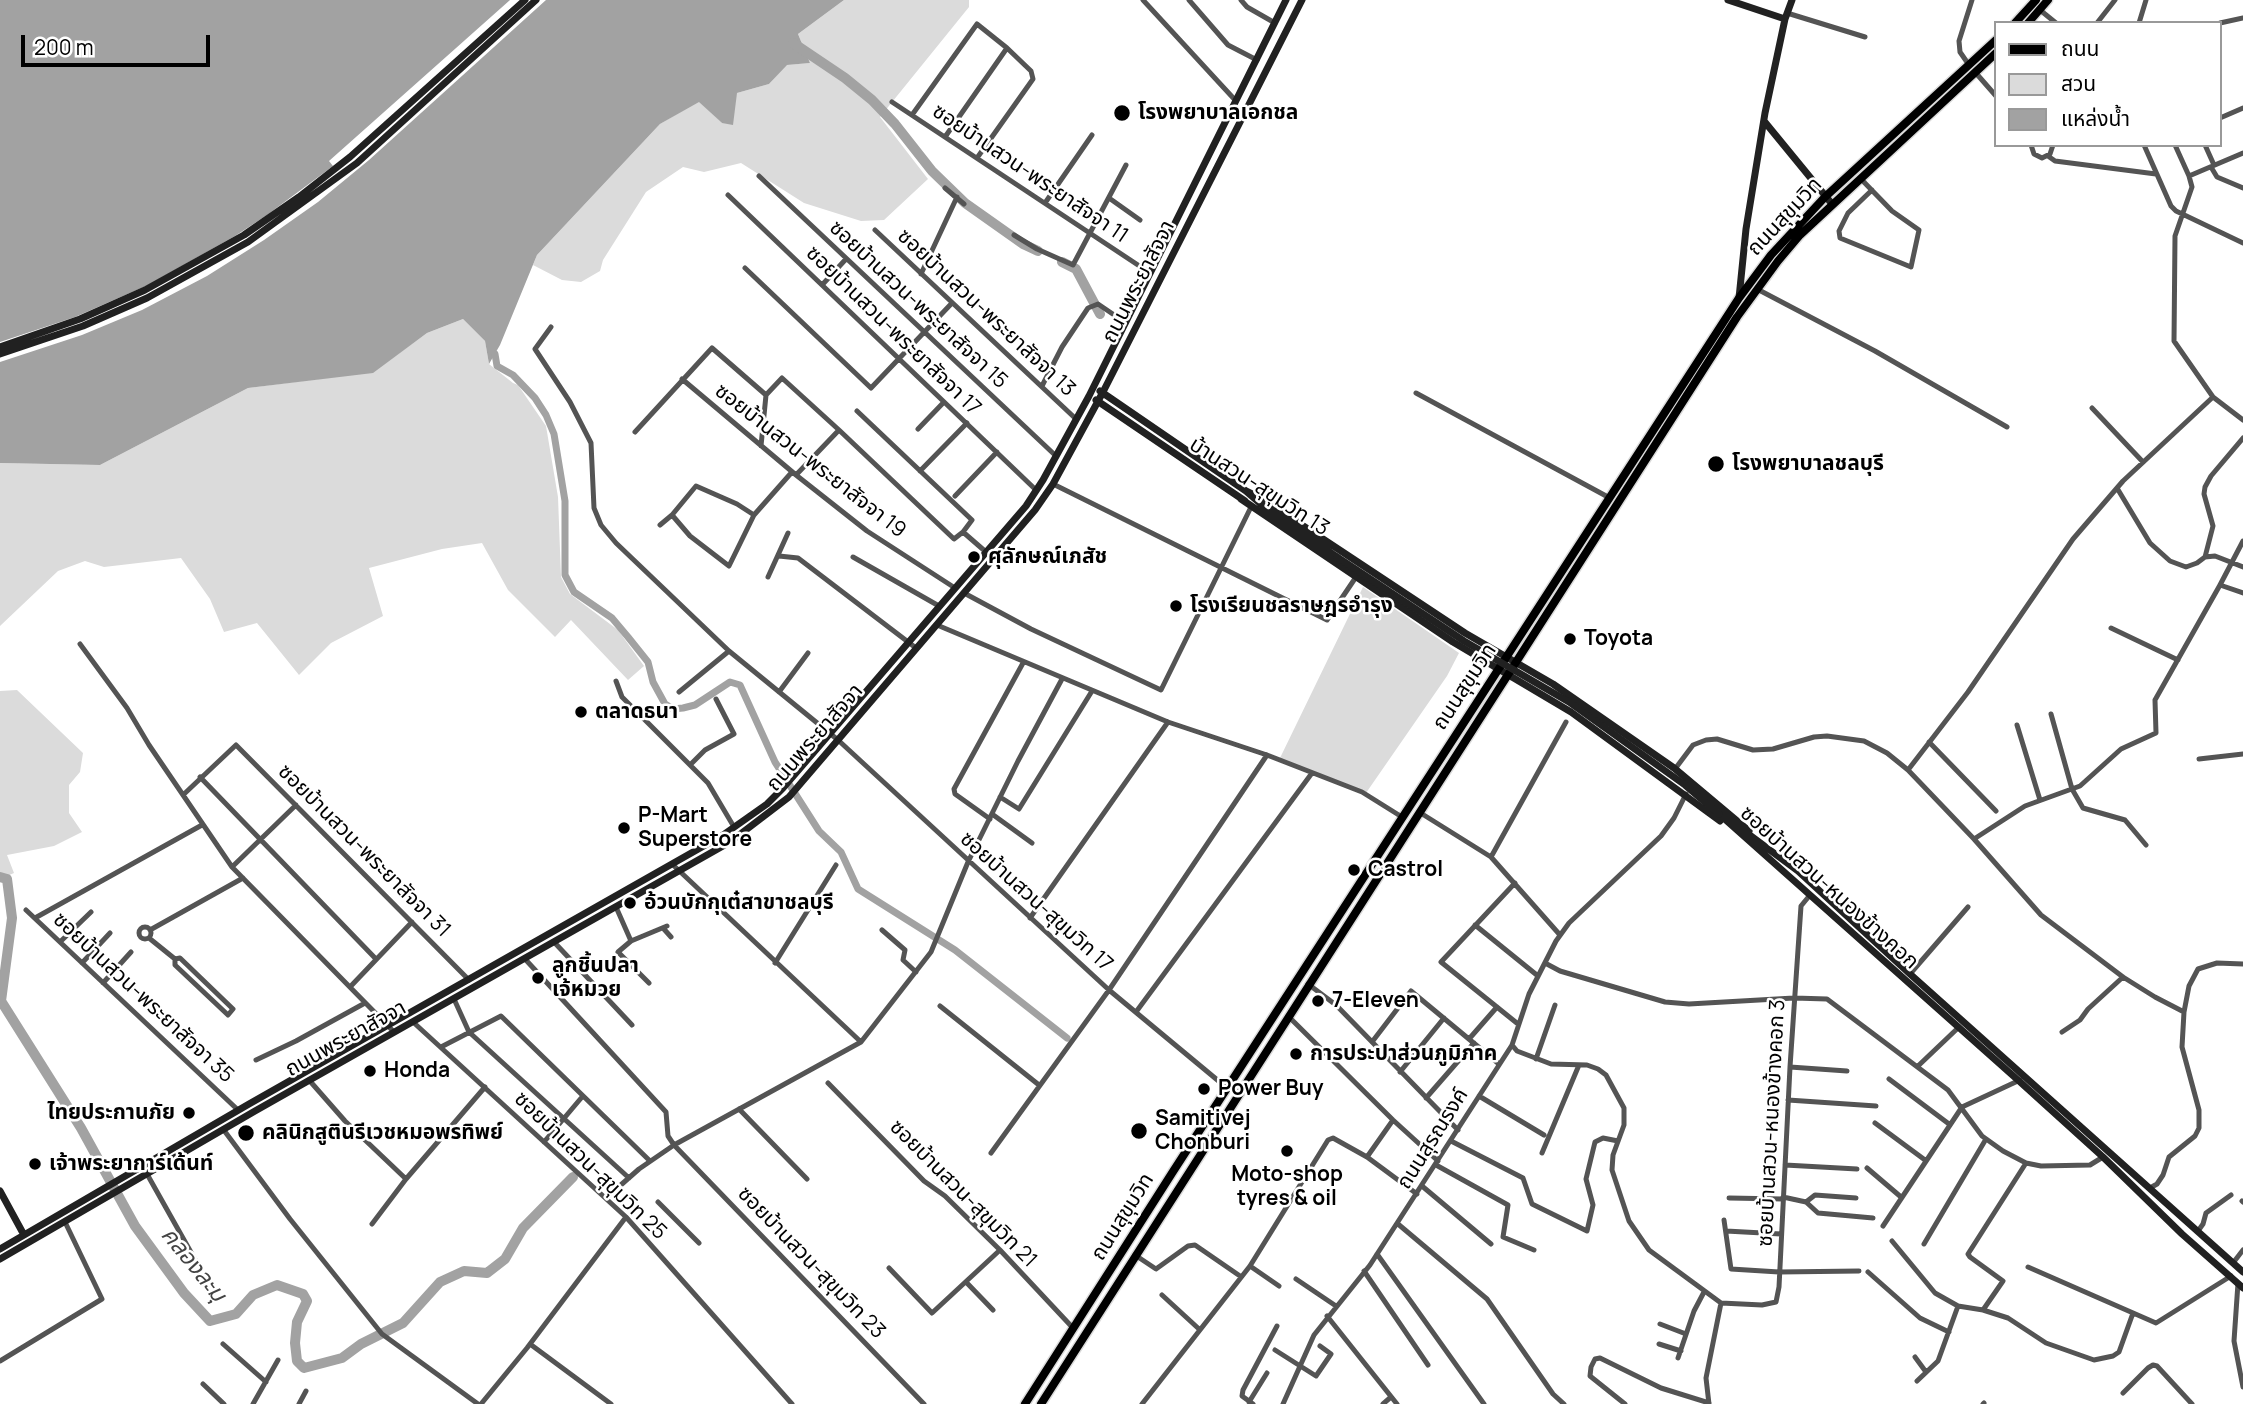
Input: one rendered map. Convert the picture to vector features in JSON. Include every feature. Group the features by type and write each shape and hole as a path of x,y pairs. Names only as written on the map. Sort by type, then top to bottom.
{"main road":[{"path":"0,347 80,320 145,290 244,235 350,157 525,0"},
{"path":"0,354 83,326 137,302 199,271 248,242 357,163 536,0"},
{"name":"ถนนพระยาสัจจา","path":"0,1249 270,1091 672,864 734,827 783,788 1026,506 1089,396 1286,0"},
{"name":"ถนนพระยาสัจจา","path":"0,1259 275,1099 731,841 789,797 1035,510 1053,484 1098,402 1302,0"},
{"path":"1728,0 1786,16"},
{"path":"1739,298 1746,229 1764,121 1786,16 1792,0"},
{"path":"2017,21 2036,0"},
{"path":"2030,21 2048,0"},
{"name":"ถนนสุขุมวิท","path":"1041,1404 1507,674 1757,289 1829,201 1860,178 1994,42"},
{"name":"ถนนสุขุมวิท","path":"1025,1404 1505,656 1739,298 1771,255 1969,69 1994,54"},
{"path":"1236,101 1246,110"},
{"path":"1764,121 1829,201"},
{"path":"1196,181 1206,188"},
{"path":"1150,273 1161,279"},
{"name":"บ้านสวน-สุขุมวิท 13","path":"1094,386 1337,557"},
{"name":"บ้านสวน-สุขุมวิท 13","path":"1089,396 1241,499 1337,557"},
{"path":"1246,491 1264,500 1465,633 1571,696 1675,769 1765,850"},
{"path":"1241,499 1497,669 1563,707 1765,850"},
{"name":"ซอยบ้านสวน-หนองข้างคอก","path":"1337,557 1464,641 1569,702 1685,785 1765,850 1798,871 2022,1078 2182,1234 2241,1286"},
{"path":"1563,707 1571,696"},
{"name":"ซอยบ้านสวน-หนองข้างคอก","path":"1765,850 1811,895 1959,1027 2150,1188 2243,1272"},
{"path":"270,1091 275,1099"},
{"path":"0,1191 24,1235"},
{"path":"2182,1234 2195,1229"}],"street":[{"path":"1143,0 1236,101"},
{"path":"1189,0 1228,45 1256,60"},
{"path":"1241,0 1247,7 1275,23"},
{"path":"1972,0 1958,47 1969,69 1994,94"},
{"path":"2099,21 2115,0"},
{"path":"2140,21 2146,0"},
{"path":"2040,10 2054,21"},
{"path":"1786,16 1864,37"},
{"path":"2222,23 2243,18"},
{"path":"912,115 977,24 1031,71 1032,79 977,158"},
{"path":"945,137 1007,48"},
{"name":"ซอยบ้านสวน-พระยาสัจจา 11","path":"892,102 1150,273"},
{"path":"2222,117 2243,108"},
{"path":"1045,203 1092,135"},
{"path":"2031,147 2036,156 2048,156 2055,162 2157,174"},
{"path":"2048,156 2053,147"},
{"path":"2145,147 2171,206 2183,215 2243,243"},
{"path":"2176,147 2189,176 2191,191 2175,236 2174,341 2214,397 2243,420"},
{"path":"2206,147 2217,177 2243,188"},
{"path":"2189,176 2243,153"},
{"path":"1014,236 1073,265 1126,165"},
{"name":"ซอยบ้านสวน-พระยาสัจจา 15","path":"759,176 1056,456"},
{"path":"1860,178 1872,190 1892,211 1919,230 1911,267 1840,238 1839,231 1849,213 1872,190"},
{"path":"945,188 964,204"},
{"name":"ซอยบ้านสวน-พระยาสัจจา 17","path":"728,195 1036,490"},
{"path":"921,274 957,197"},
{"path":"1109,198 1140,220"},
{"name":"ซอยบ้านสวน-พระยาสัจจา 13","path":"875,230 1076,419"},
{"path":"821,285 846,259"},
{"path":"745,268 871,388 952,303"},
{"path":"1757,289 1875,351 2007,426"},
{"path":"1042,387 1062,347 1088,308 1095,303 1101,305 1126,323"},
{"name":"ซอยบ้านสวน-สุขุมวิท 17","path":"551,327 535,349 575,410 591,443 594,457 593,503 599,521 616,543 729,651 838,740 1109,990 1227,1088"},
{"path":"635,432 712,348 766,395"},
{"path":"761,446 766,395 782,378 954,539 963,532 972,520 857,411"},
{"name":"ซอยบ้านสวน-พระยาสัจจา 19","path":"682,380 867,531 955,588"},
{"path":"1416,393 1608,497"},
{"path":"1908,770 1968,692 2074,539 2117,488 2214,397"},
{"path":"918,429 944,402"},
{"path":"2092,408 2143,463"},
{"path":"920,471 967,424"},
{"path":"671,515 690,536 729,566 754,516 839,430"},
{"path":"2205,557 2213,526 2204,495 2205,487 2243,438"},
{"path":"955,496 997,452"},
{"path":"1053,484 1327,620 1356,577"},
{"path":"660,525 696,486 737,504 754,516"},
{"path":"2117,488 2150,543 2171,561 2186,567 2205,557 2215,556 2243,567"},
{"path":"964,593 1031,629 1161,690 1251,507"},
{"path":"963,532 986,552"},
{"path":"768,577 788,533"},
{"path":"1974,839 2025,806 2080,786 2121,749 2156,733 2155,699 2243,541"},
{"path":"779,556 798,558 916,648"},
{"path":"853,557 939,606"},
{"path":"2220,585 2243,593"},
{"path":"937,625 1168,722 1267,755 1362,792 1402,817"},
{"path":"2111,628 2178,660"},
{"path":"80,643 127,708 232,867 394,1032"},
{"path":"679,692 729,651"},
{"path":"779,692 807,653"},
{"path":"1023,663 954,789 956,794 1032,843"},
{"path":"606,1198 650,1161 674,1145 861,1042 916,971 934,943 968,862 1062,679"},
{"path":"616,681 622,697 708,783 734,827"},
{"path":"1000,797 1019,809 1092,691"},
{"path":"691,764 705,750 734,734 716,699"},
{"path":"2051,713 2072,789 2083,808 2125,820 2146,845"},
{"path":"1030,918 1168,722"},
{"path":"1491,857 1566,722"},
{"path":"2017,725 2040,800"},
{"path":"1675,769 1693,746 1706,740 1717,739 1753,750 1773,749 1814,737 1864,741 1887,752 1908,770 2041,915 2123,976 2184,1012"},
{"path":"1929,743 1996,811"},
{"name":"ซอยบ้านสวน-พระยาสัจจา 31","path":"200,777 236,745 469,979"},
{"path":"2199,759 2243,754"},
{"path":"991,1153 1109,990 1267,755"},
{"path":"1136,1012 1312,773"},
{"path":"183,794 200,777 375,958"},
{"name":"ถนนสุรณรงค์","path":"1283,1404 1314,1335 1398,1224 1512,1045 1538,976 1560,934 1661,836 1686,794"},
{"path":"232,867 296,805"},
{"path":"1419,812 1491,857 1560,934"},
{"path":"35,918 202,825"},
{"path":"672,864 861,1042"},
{"path":"775,963 836,865"},
{"path":"150,930 243,878"},
{"path":"1515,883 1441,962 1518,1024"},
{"name":"ซอยบ้านสวน-หนองข้างคอก 3","path":"1721,1303 1762,1305 1776,1302 1801,906 1811,895"},
{"path":"616,907 631,941"},
{"path":"1910,974 1968,907"},
{"name":"ซอยบ้านสวน-พระยาสัจจา 35","path":"26,909 239,1110"},
{"path":"60,942 91,912"},
{"path":"350,987 412,922"},
{"path":"1475,925 1538,976"},
{"path":"150,930 143,927 139,932 143,939 149,938 175,959 180,958 233,1009 228,1015 175,965 175,959"},
{"path":"649,983 618,952 631,941 665,927 671,937"},
{"path":"149,938 150,930"},
{"path":"882,930 905,950 903,960 916,971"},
{"path":"82,963 110,933"},
{"path":"554,942 632,1025"},
{"path":"103,983 131,952"},
{"path":"525,959 666,1112 668,1136 674,1145"},
{"path":"1545,963 1560,971 1665,1002 1689,1004 1794,998 1826,999 1948,1090 1986,1139 2026,1163 2041,1166 2090,1165 2103,1157"},
{"path":"2150,1188 2157,1184 2163,1175 2169,1157 2195,1136 2199,1128 2199,1110 2182,1047 2189,986 2199,970 2217,963 2243,964"},
{"path":"2062,1032 2080,1020 2123,976"},
{"path":"194,983 200,978"},
{"path":"1308,984 1336,1005 1458,1130"},
{"path":"1372,1042 1411,991 1499,1063"},
{"path":"454,999 469,1032 629,1178"},
{"path":"256,1060 365,1003"},
{"path":"1536,1059 1555,1005"},
{"path":"940,1006 1039,1085"},
{"path":"1426,1098 1497,1007"},
{"path":"441,1047 501,1016 650,1161"},
{"path":"1288,1016 1437,1163 1508,1205 1503,1237 1534,1250"},
{"path":"1400,1072 1444,1018"},
{"name":"ซอยบ้านสวน-สุขุมวิท 25","path":"413,1022 626,1217 792,1404"},
{"path":"1918,1066 1959,1027"},
{"path":"1512,1045 1517,1051 1551,1065 1579,1065 1598,1069 1606,1075 1624,1108 1624,1125 1613,1155 1612,1170 1629,1221 1649,1250 1721,1303 1706,1378 1709,1404 1661,1388 1600,1358 1595,1359 1590,1376 1625,1404"},
{"path":"1542,1153 1579,1065"},
{"path":"1790,1067 1847,1071"},
{"path":"1883,1226 1962,1107 2022,1078"},
{"path":"1889,1079 1949,1124"},
{"path":"309,1080 345,1121 406,1179"},
{"name":"ซอยบ้านสวน-สุขุมวิท 21","path":"828,1083 924,1181 945,1196 1000,1250 1073,1328"},
{"path":"372,1224 406,1179 485,1087"},
{"path":"1479,1096 1544,1135"},
{"path":"544,1142 582,1097"},
{"path":"1788,1100 1876,1106"},
{"path":"738,1109 807,1179"},
{"path":"1367,1157 1393,1120"},
{"path":"1875,1123 1925,1160"},
{"path":"223,1129 376,1328 386,1338 479,1404 530,1344 626,1217"},
{"path":"1142,1404 1250,1266 1328,1140 1334,1138 1367,1157 1417,1194"},
{"path":"1451,1141 1522,1177 1533,1205 1587,1231 1593,1205 1586,1179 1595,1142 1603,1138 1618,1141"},
{"path":"1924,1244 1986,1139"},
{"name":"ซอยบ้านสวน-สุขุมวิท 23","path":"674,1145 924,1404"},
{"path":"1983,1310 2003,1281 1968,1254 2026,1163"},
{"path":"1785,1165 1857,1169"},
{"path":"1867,1168 1901,1197"},
{"path":"147,1174 197,1263"},
{"path":"1422,1186 1491,1244"},
{"path":"1806,1202 1815,1195 1856,1198"},
{"path":"2195,1229 2203,1224 2206,1213 2231,1195"},
{"path":"1729,1198 1783,1198 1806,1202 1818,1213 1873,1218"},
{"path":"658,1202 699,1243"},
{"path":"1724,1220 1731,1269 1779,1272 1859,1271"},
{"path":"0,1361 102,1299 65,1222"},
{"path":"1398,1224 1487,1299 1553,1394 1564,1404"},
{"path":"1726,1231 1781,1234"},
{"path":"1892,1241 1934,1293 1958,1306 2008,1318 2046,1343 2094,1360 2119,1352 2133,1314"},
{"path":"1135,1255 1156,1269 1188,1246 1195,1245 1240,1276"},
{"path":"889,1268 932,1313 1000,1250"},
{"path":"2233,1263 2243,1250"},
{"path":"1377,1254 1484,1404"},
{"path":"1250,1266 1279,1286"},
{"path":"2028,1266 2154,1322 2231,1276"},
{"path":"1364,1271 1428,1365"},
{"path":"1868,1272 1920,1318 1949,1332"},
{"path":"1296,1279 1336,1306"},
{"path":"966,1282 993,1310"},
{"path":"2241,1286 2234,1341 2243,1387"},
{"path":"1678,1358 1694,1311 1704,1292"},
{"path":"1162,1295 1199,1328"},
{"path":"1917,1381 1938,1361 1958,1306"},
{"path":"1327,1316 1397,1404"},
{"path":"1660,1324 1686,1334"},
{"path":"1267,1373 1249,1403 1242,1396 1243,1390 1277,1326"},
{"path":"223,1344 266,1382"},
{"path":"530,1344 611,1404"},
{"path":"1659,1344 1681,1350"},
{"path":"1275,1350 1316,1376 1331,1354 1320,1346"},
{"path":"1915,1357 1926,1373"},
{"path":"256,1403 278,1360"},
{"path":"2123,1393 2153,1365 2157,1366 2192,1404"},
{"path":"203,1384 224,1404"},
{"path":"299,1404 306,1391"},
{"path":"597,1404 601,1397"},
{"path":"1383,1404 1391,1397"}],"green space":[{"path":"844,0 969,0 969,7 880,117 928,179 884,220 861,221 804,203 741,163 704,172 683,167 646,192 603,260 600,271 581,282 562,280 533,265 537,255 660,124 699,101 722,123 737,93 769,84 786,65 810,63 798,34"},
{"path":"463,319 485,341 489,364 518,385 546,426 558,497 561,577 570,594 618,630 644,666 628,680 571,620 555,637 508,590 482,543 442,549 369,568 383,616 331,643 299,675 257,623 224,632 210,599 181,558 104,567 85,561 58,571 0,626 0,463 100,465 248,388 373,372 427,333"},
{"path":"1363,587 1459,653 1447,676 1366,793 1280,758"},
{"path":"17,690 83,753 80,772 69,785 69,813 82,832 54,846 7,855 14,873 0,879 0,691"}],"water":[{"path":"0,0 844,0 798,34 810,63 787,65 769,84 737,93 733,125 722,123 699,102 660,124 537,255 500,345 489,364 485,341 463,319 427,333 373,373 248,388 100,465 0,463"}],"pier":[{"path":"510,0 546,0 369,160 318,202 207,276 142,310 82,335 0,362 0,342 75,317 148,285 267,215 333,166 329,161"}],"waterway":[{"path":"793,43 872,100 932,171 965,203 1023,244 1038,251"},
{"path":"1062,262 1076,269 1100,314"},
{"path":"495,354 497,366 513,375 535,398 554,434 565,501 565,575 574,592 612,618 648,662 653,682 665,704 673,709 695,705 730,682 740,685 775,762 819,831 841,852 858,889 955,950 1067,1038"},
{"name":"คลองละมุ","path":"0,877 7,879 12,918 1,1001 81,1128 135,1226 184,1293 210,1321 236,1314 253,1295 277,1285 303,1294 307,1301 297,1322 297,1361 304,1368 342,1358 361,1344 403,1323 440,1282 464,1271 487,1273 505,1259 523,1228 573,1177"}],"place":[{"name":"โรงพยาบาลเอกชล","path":"1122,113"},
{"name":"โรงพยาบาลชลบุรี","path":"1716,464"},
{"name":"ศุลักษณ์เภสัช","path":"974,557"},
{"name":"โรงเรียนชลราษฎรอำรุง","path":"1176,606"},
{"name":"Toyota","path":"1570,639"},
{"name":"ตลาดธนา","path":"581,712"},
{"name":"P-Mart Superstore","path":"624,828"},
{"name":"Castrol","path":"1354,870"},
{"name":"อ้วนบักกุเต๋สาขาชลบุรี","path":"630,903"},
{"name":"ลูกชิ้นปลา เจ้หมวย","path":"538,978"},
{"name":"7-Eleven","path":"1318,1001"},
{"name":"การประปาส่วนภูมิภาค","path":"1296,1054"},
{"name":"Honda","path":"370,1071"},
{"name":"Power Buy","path":"1204,1089"},
{"name":"ไทยประกานภัย","path":"189,1113"},
{"name":"Samitivej Chonburi","path":"1139,1131"},
{"name":"คลินิกสูตินรีเวชหมอพรทิพย์","path":"246,1133"},
{"name":"Moto-shop tyres & oil","path":"1287,1151"},
{"name":"เจ้าพระยาการ์เด้นท์","path":"35,1164"}]}
